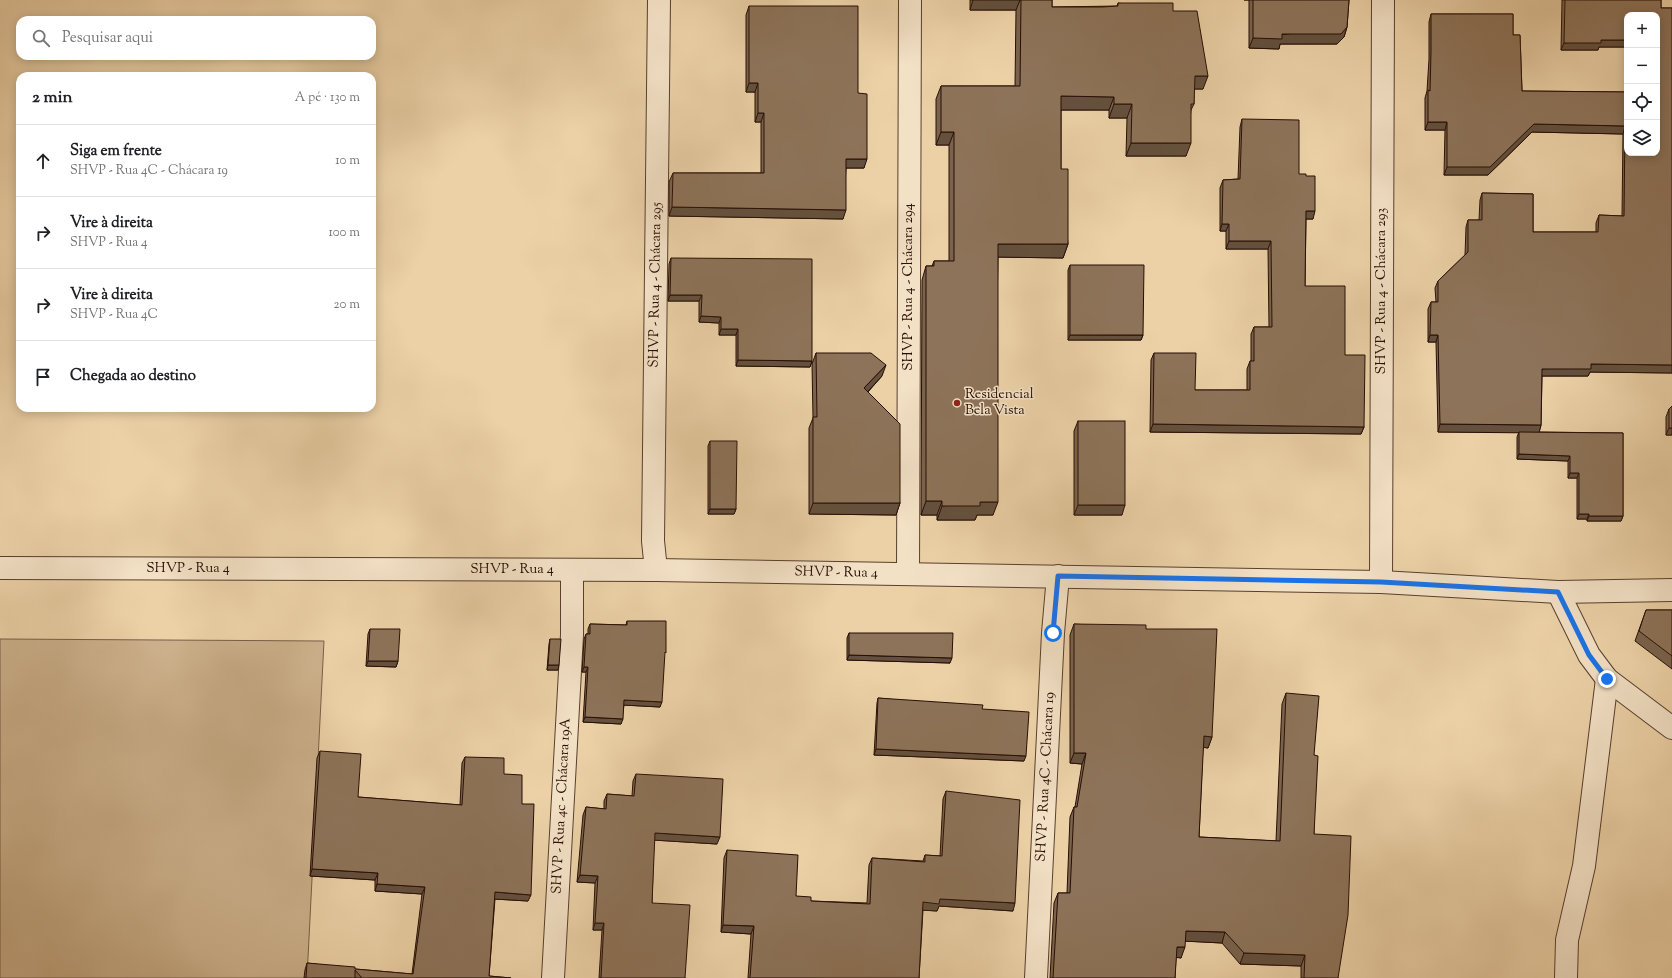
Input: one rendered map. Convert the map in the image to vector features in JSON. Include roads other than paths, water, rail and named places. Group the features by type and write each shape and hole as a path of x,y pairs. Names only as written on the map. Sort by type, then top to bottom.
{"street":[{"name":"SHVP - Rua 4 - Chácara 295","path":"656,570 653,541 659,0"},
{"name":"SHVP - Rua 4 - Chácara 294","path":"908,574 910,0"},
{"name":"SHVP - Rua 4 - Chácara 293","path":"1381,582 1383,0"},
{"name":"SHVP - Rua 4","path":"0,568 656,570 1381,582 1558,592 1672,590"},
{"name":"SHVP - Rua 4c - Chácara 19A","path":"553,978 572,635 572,570"},
{"name":"SHVP - Rua 4C - Chácara 19","path":"1036,978 1053,633 1058,576"},
{"path":"1558,592 1589,655 1607,679 1672,728"},
{"path":"1566,978 1567,940 1584,866 1607,679"}],"place":[{"name":"Residencial Bela Vista","path":"957,403"}]}
